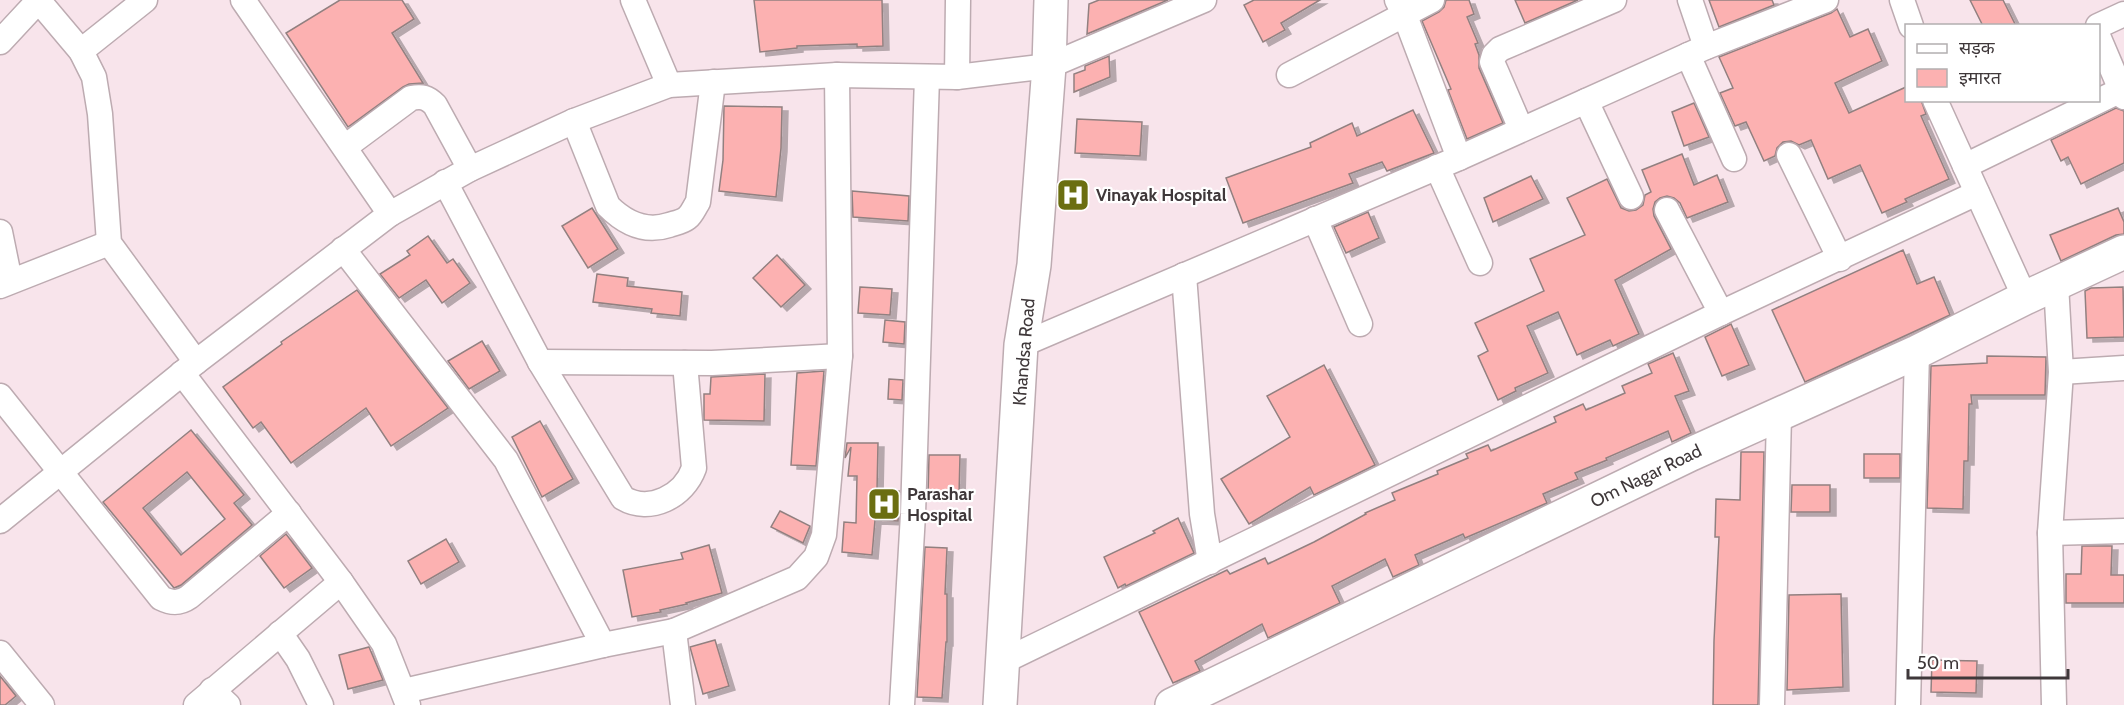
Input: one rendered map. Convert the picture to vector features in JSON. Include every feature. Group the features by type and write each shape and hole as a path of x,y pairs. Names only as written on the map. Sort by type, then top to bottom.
{"street":[{"path":"0,42 39,0 81,51 98,89 109,243 189,368 289,513 384,644 406,698 603,645 674,631 797,578 816,557 824,536 840,356 837,75"},
{"path":"81,51 145,0"},
{"path":"243,0 390,214"},
{"path":"633,0 669,86"},
{"path":"957,77 958,0"},
{"name":"Khandsa Road","path":"1000,705 1021,345 1034,265 1049,66 1051,0"},
{"path":"0,520 189,368 390,214 470,169 574,121 669,86 837,75 957,77 1049,66 1204,0"},
{"path":"1289,75 1401,7 1432,0"},
{"path":"1521,129 1492,62 1494,55 1500,50 1614,0"},
{"path":"1690,0 1697,51 1734,159"},
{"path":"1021,345 1459,158 1791,6 1826,0"},
{"path":"1902,0 1910,24"},
{"path":"1401,7 1459,158"},
{"path":"2100,25 2124,14"},
{"path":"1965,166 2123,94 2100,41"},
{"path":"903,705 913,514 927,76"},
{"path":"574,121 608,206 631,224 658,229 684,220 698,202 713,82"},
{"path":"345,147 411,98 420,96 429,98 435,105 470,169"},
{"path":"1586,101 1631,196"},
{"path":"1936,102 2025,298"},
{"path":"1790,155 1840,259"},
{"path":"1437,167 1480,263"},
{"path":"445,182 540,362 623,498 631,503 643,506 660,502 674,495 689,481 694,468 685,363"},
{"path":"1002,662 1721,314 1977,193"},
{"path":"1666,210 1721,314"},
{"path":"1315,219 1360,324"},
{"path":"0,232 5,284 109,243"},
{"path":"343,249 506,460 603,645"},
{"name":"Om Nagar Road","path":"1172,705 1691,454 1917,352 2124,252"},
{"path":"1184,275 1202,514 1210,562"},
{"path":"2054,705 2050,533 2061,372 2056,284"},
{"path":"1908,705 1917,352"},
{"path":"540,362 685,363 840,356"},
{"path":"2061,372 2124,368"},
{"path":"0,396 161,598 169,602 177,603 189,597 289,513"},
{"path":"1772,705 1779,415"},
{"path":"2050,533 2124,531"},
{"path":"212,700 280,633 341,582"},
{"path":"674,631 683,705"},
{"path":"280,633 298,659 321,705"},
{"path":"0,653 42,705"}],"building":[{"path":"340,0 402,0 414,19 392,33 423,83 403,87 348,127 286,33"},
{"path":"754,0 882,0 883,46 857,47 857,44 797,46 797,48 760,52"},
{"path":"1099,0 1168,0 1087,34 1089,4"},
{"path":"1254,0 1320,0 1281,23 1285,30 1263,42 1244,5"},
{"path":"1446,0 1469,0 1474,14 1467,17 1478,43 1475,44 1479,55 1479,68 1503,123 1467,139 1448,90 1451,89 1422,21 1439,12"},
{"path":"1515,0 1578,0 1525,23"},
{"path":"1709,0 1772,0 1774,5 1719,27"},
{"path":"1970,0 2003,0 2015,24 1982,24"},
{"path":"1837,9 1850,37 1868,29 1882,61 1835,83 1849,113 1905,87 1905,102 1922,102 1926,114 1921,116 1949,179 1905,199 1907,202 1882,213 1860,165 1828,179 1811,140 1799,145 1791,141 1783,142 1777,148 1775,156 1764,161 1746,122 1735,126 1720,93 1733,88 1719,57"},
{"path":"1109,56 1110,77 1074,92 1074,74 1085,70 1085,66"},
{"path":"1694,103 1709,137 1684,146 1672,112"},
{"path":"724,106 782,107 776,197 719,191 723,160"},
{"path":"2116,108 2124,111 2124,163 2081,184 2068,157 2061,161 2051,140"},
{"path":"1413,110 1434,153 1387,171 1382,162 1349,174 1353,183 1243,223 1226,178 1311,147 1310,143 1352,123 1357,136"},
{"path":"1077,119 1142,122 1140,156 1075,153"},
{"path":"1682,154 1694,185 1717,175 1728,202 1687,218 1680,203 1674,198 1667,196 1655,202 1654,216 1671,249 1615,280 1639,334 1613,346 1610,340 1577,355 1558,312 1527,326 1548,373 1515,388 1516,391 1498,400 1478,356 1488,351 1475,323 1544,291 1530,259 1585,235 1567,198 1607,179 1621,208 1629,211 1636,210 1643,205 1645,195 1651,192 1642,170"},
{"path":"1531,176 1543,199 1493,222 1484,198"},
{"path":"852,191 909,196 908,221 853,217"},
{"path":"592,208 618,249 588,268 562,226"},
{"path":"2118,208 2124,222 2124,234 2116,235 2061,261 2050,235"},
{"path":"1368,212 1379,238 1346,253 1334,227"},
{"path":"428,236 447,263 453,259 470,283 442,303 426,280 399,298 380,274 410,255 407,251"},
{"path":"1903,250 1917,284 1934,277 1950,315 1805,382 1772,310"},
{"path":"777,255 805,285 781,307 753,278"},
{"path":"597,274 628,278 627,286 682,292 680,316 651,313 652,309 593,302"},
{"path":"860,287 892,289 890,315 858,313"},
{"path":"2123,287 2124,337 2087,338 2085,291 2091,288"},
{"path":"357,290 448,408 391,446 366,408 291,463 261,422 253,428 223,387 282,344 281,342"},
{"path":"885,320 905,322 904,344 883,342"},
{"path":"1731,324 1749,365 1722,376 1705,337"},
{"path":"482,341 500,371 469,389 448,361"},
{"path":"1673,353 1689,391 1675,396 1691,433 1672,442 1668,431 1606,458 1607,460 1575,473 1578,479 1543,494 1547,503 1465,538 1463,534 1415,555 1419,565 1393,577 1385,559 1332,586 1340,603 1268,638 1262,624 1195,661 1200,671 1173,683 1139,612 1227,570 1230,574 1265,558 1268,564 1314,542 1365,513 1395,500 1392,493 1438,474 1437,471 1468,458 1466,454 1488,445 1491,451 1556,422 1554,417 1583,404 1586,410 1625,393 1622,386 1652,373 1648,364"},
{"path":"1987,356 2046,357 2045,395 1971,395 1968,461 1964,461 1963,509 1927,508 1931,366 1987,363"},
{"path":"1324,365 1375,465 1314,495 1310,487 1249,524 1221,479 1290,437 1267,396"},
{"path":"824,371 816,466 791,465 797,373"},
{"path":"765,374 764,421 704,420 704,394 710,394 711,377"},
{"path":"889,379 903,380 902,400 888,399"},
{"path":"540,421 573,479 542,497 512,437"},
{"path":"191,430 244,495 234,503 252,525 181,585 174,588 103,502","holes":["187,472 225,519 181,555 143,508"]},
{"path":"847,443 878,443 877,491 899,491 898,521 875,520 872,555 842,552 844,522 856,523 857,476 848,476 851,447 845,458"},
{"path":"1741,452 1764,452 1758,705 1713,705 1719,537 1715,537 1716,499 1740,500"},
{"path":"1864,454 1900,454 1900,478 1864,478"},
{"path":"929,455 960,455 959,495 928,495"},
{"path":"1792,485 1830,485 1830,512 1791,512"},
{"path":"780,511 810,526 803,543 771,527"},
{"path":"1178,518 1194,553 1118,588 1104,557 1155,533 1153,531"},
{"path":"286,534 312,568 284,588 260,556"},
{"path":"446,539 459,562 421,584 408,561"},
{"path":"709,545 722,593 660,610 661,612 632,617 623,570 683,559 681,553"},
{"path":"2082,546 2112,546 2111,575 2124,575 2124,603 2066,603 2066,574 2081,574"},
{"path":"925,547 947,548 945,594 947,594 947,642 942,698 917,697"},
{"path":"1841,594 1843,687 1787,690 1789,595"},
{"path":"715,640 729,686 703,694 690,647"},
{"path":"369,647 383,680 348,689 339,655"},
{"path":"1932,660 1977,661 1976,693 1931,692"},
{"path":"0,676 16,696 5,705 0,705"}],"place":[{"name":"Vinayak Hospital","path":"1073,195"},
{"name":"Parashar Hospital","path":"884,504"}]}
